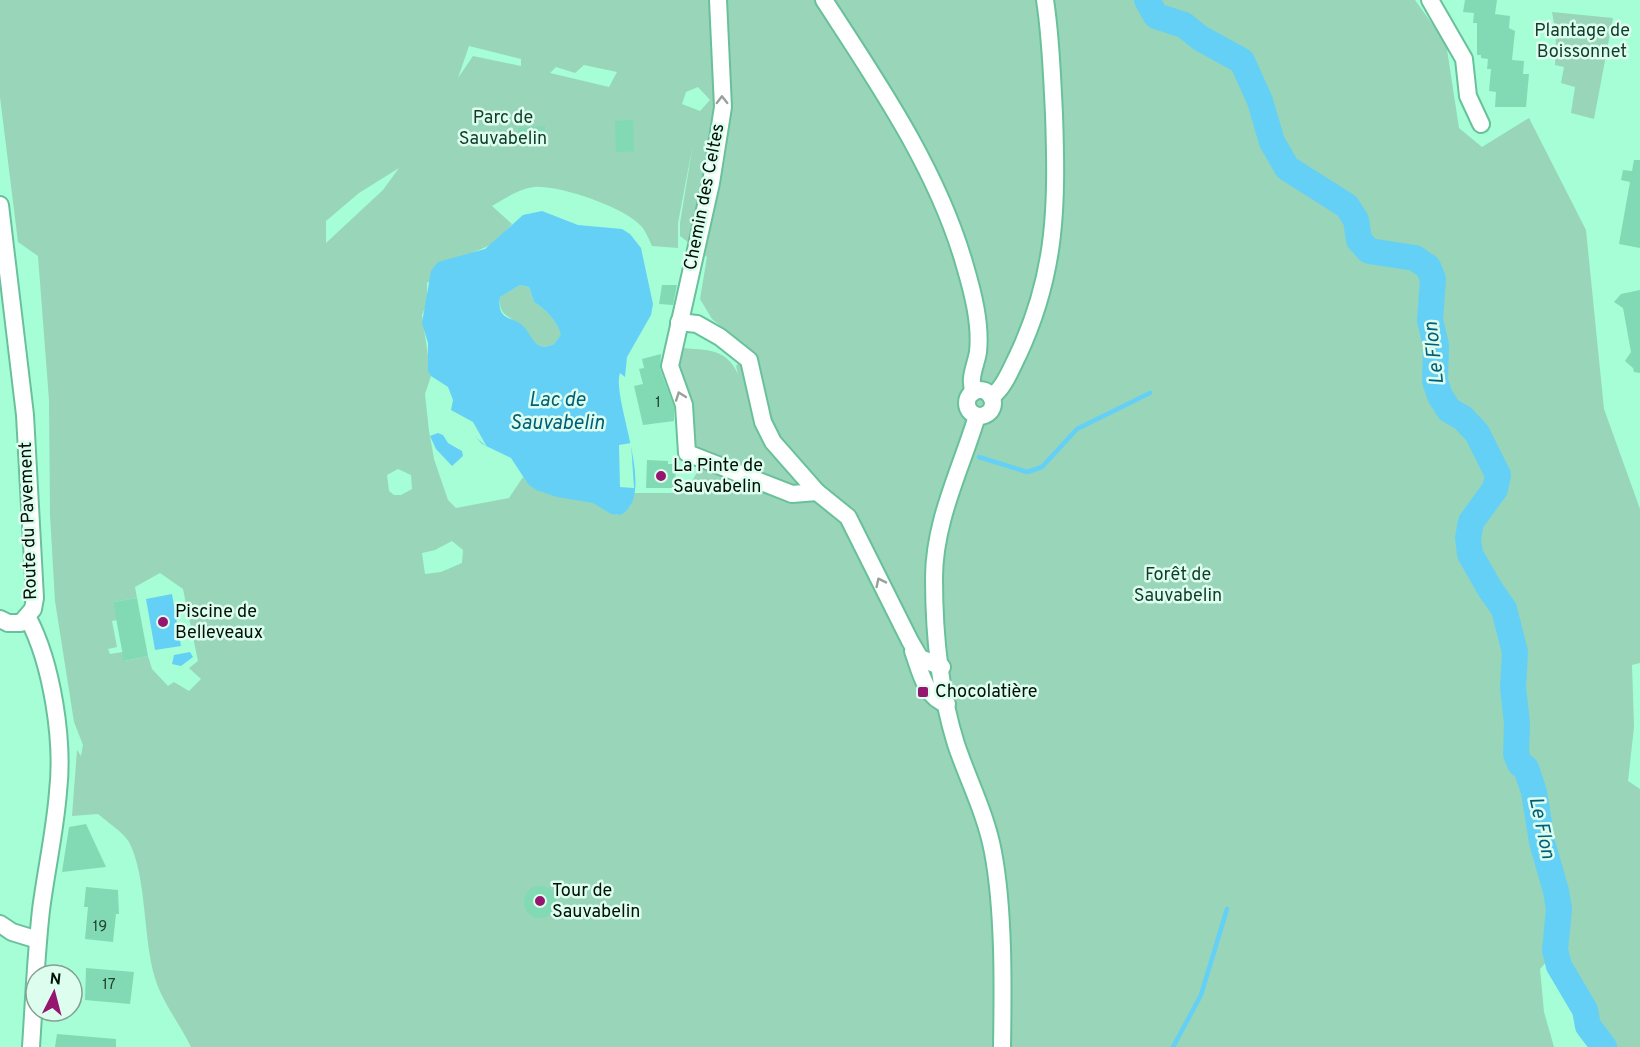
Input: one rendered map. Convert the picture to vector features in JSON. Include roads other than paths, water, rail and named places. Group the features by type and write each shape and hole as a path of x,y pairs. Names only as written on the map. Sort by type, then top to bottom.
{"street":[{"name":"Chemin des Celtes","path":"718,0 723,107 711,183 670,366 684,405 687,453 792,494 818,492"},
{"path":"824,0 878,82 952,225 976,312 979,342 971,385 974,392"},
{"path":"991,397 997,393 1009,374 1030,330 1048,272 1054,236 1054,131 1050,36 1045,0"},
{"path":"1430,0 1464,59 1468,96 1481,124"},
{"name":"Route du Pavement","path":"0,205 25,415 35,598 28,618 45,658 59,757 59,790 38,940 31,1047"},
{"path":"679,322 697,324 720,337 749,360 763,422 773,442 818,492 848,517 920,658 942,667"},
{"path":"977,416 967,405 969,397 980,390 991,397"},
{"path":"991,397 990,411 977,416 948,498 934,577 946,704 956,744 978,800 993,852 1000,927 1002,1047"},
{"path":"0,619 14,624 28,618"},
{"path":"906,634 928,691 937,701 946,704"},
{"path":"0,924 12,932 38,940"}],"water":[{"name":"Lac de Sauvabelin","path":"542,211 578,225 622,229 630,234 641,248 653,304 651,315 627,357 625,377 620,373 619,386 635,469 635,489 631,505 620,515 611,514 593,503 557,497 536,490 528,484 511,458 482,444 451,410 453,400 448,387 431,376 428,371 428,343 422,323 431,271 438,262 485,249 523,215","holes":["520,285 529,287 534,302 557,325 561,335 554,344 539,346 521,324 501,311 500,297"]},
{"path":"438,433 443,435 448,443 462,451 463,456 452,466 436,449 430,436"},
{"name":"Piscine de Belleveaux","path":"172,594 181,646 155,650 146,599"},
{"path":"190,652 193,657 181,666 172,664 174,655"}],"waterway":[{"name":"Le Flon","path":"1147,0 1156,16 1184,25 1200,38 1242,61 1260,101 1272,142 1287,168 1347,206 1356,220 1359,240 1369,251 1415,258 1428,267 1433,279 1430,320 1436,345 1435,381 1440,396 1449,410 1463,418 1477,433 1498,475 1495,489 1471,522 1468,538 1470,554 1504,609 1515,652 1513,688 1517,723 1516,754 1520,764 1526,768 1534,792 1542,842 1556,891 1559,909 1555,950 1559,966 1585,1010 1588,1026 1604,1047"},
{"path":"979,457 1027,472 1042,467 1077,429 1150,393"},
{"path":"1173,1047 1201,995 1227,909"}],"place":[{"name":"La Pinte de Sauvabelin","path":"661,476"},
{"name":"Piscine de Belleveaux","path":"163,622"},
{"name":"Chocolatière","path":"923,692"},
{"name":"Tour de Sauvabelin","path":"540,901"}],"park label":[{"name":"Plantage de Boissonnet","path":"1582,42"},
{"name":"Parc de Sauvabelin","path":"503,128"},
{"name":"Forêt de Sauvabelin","path":"1178,585"}]}
